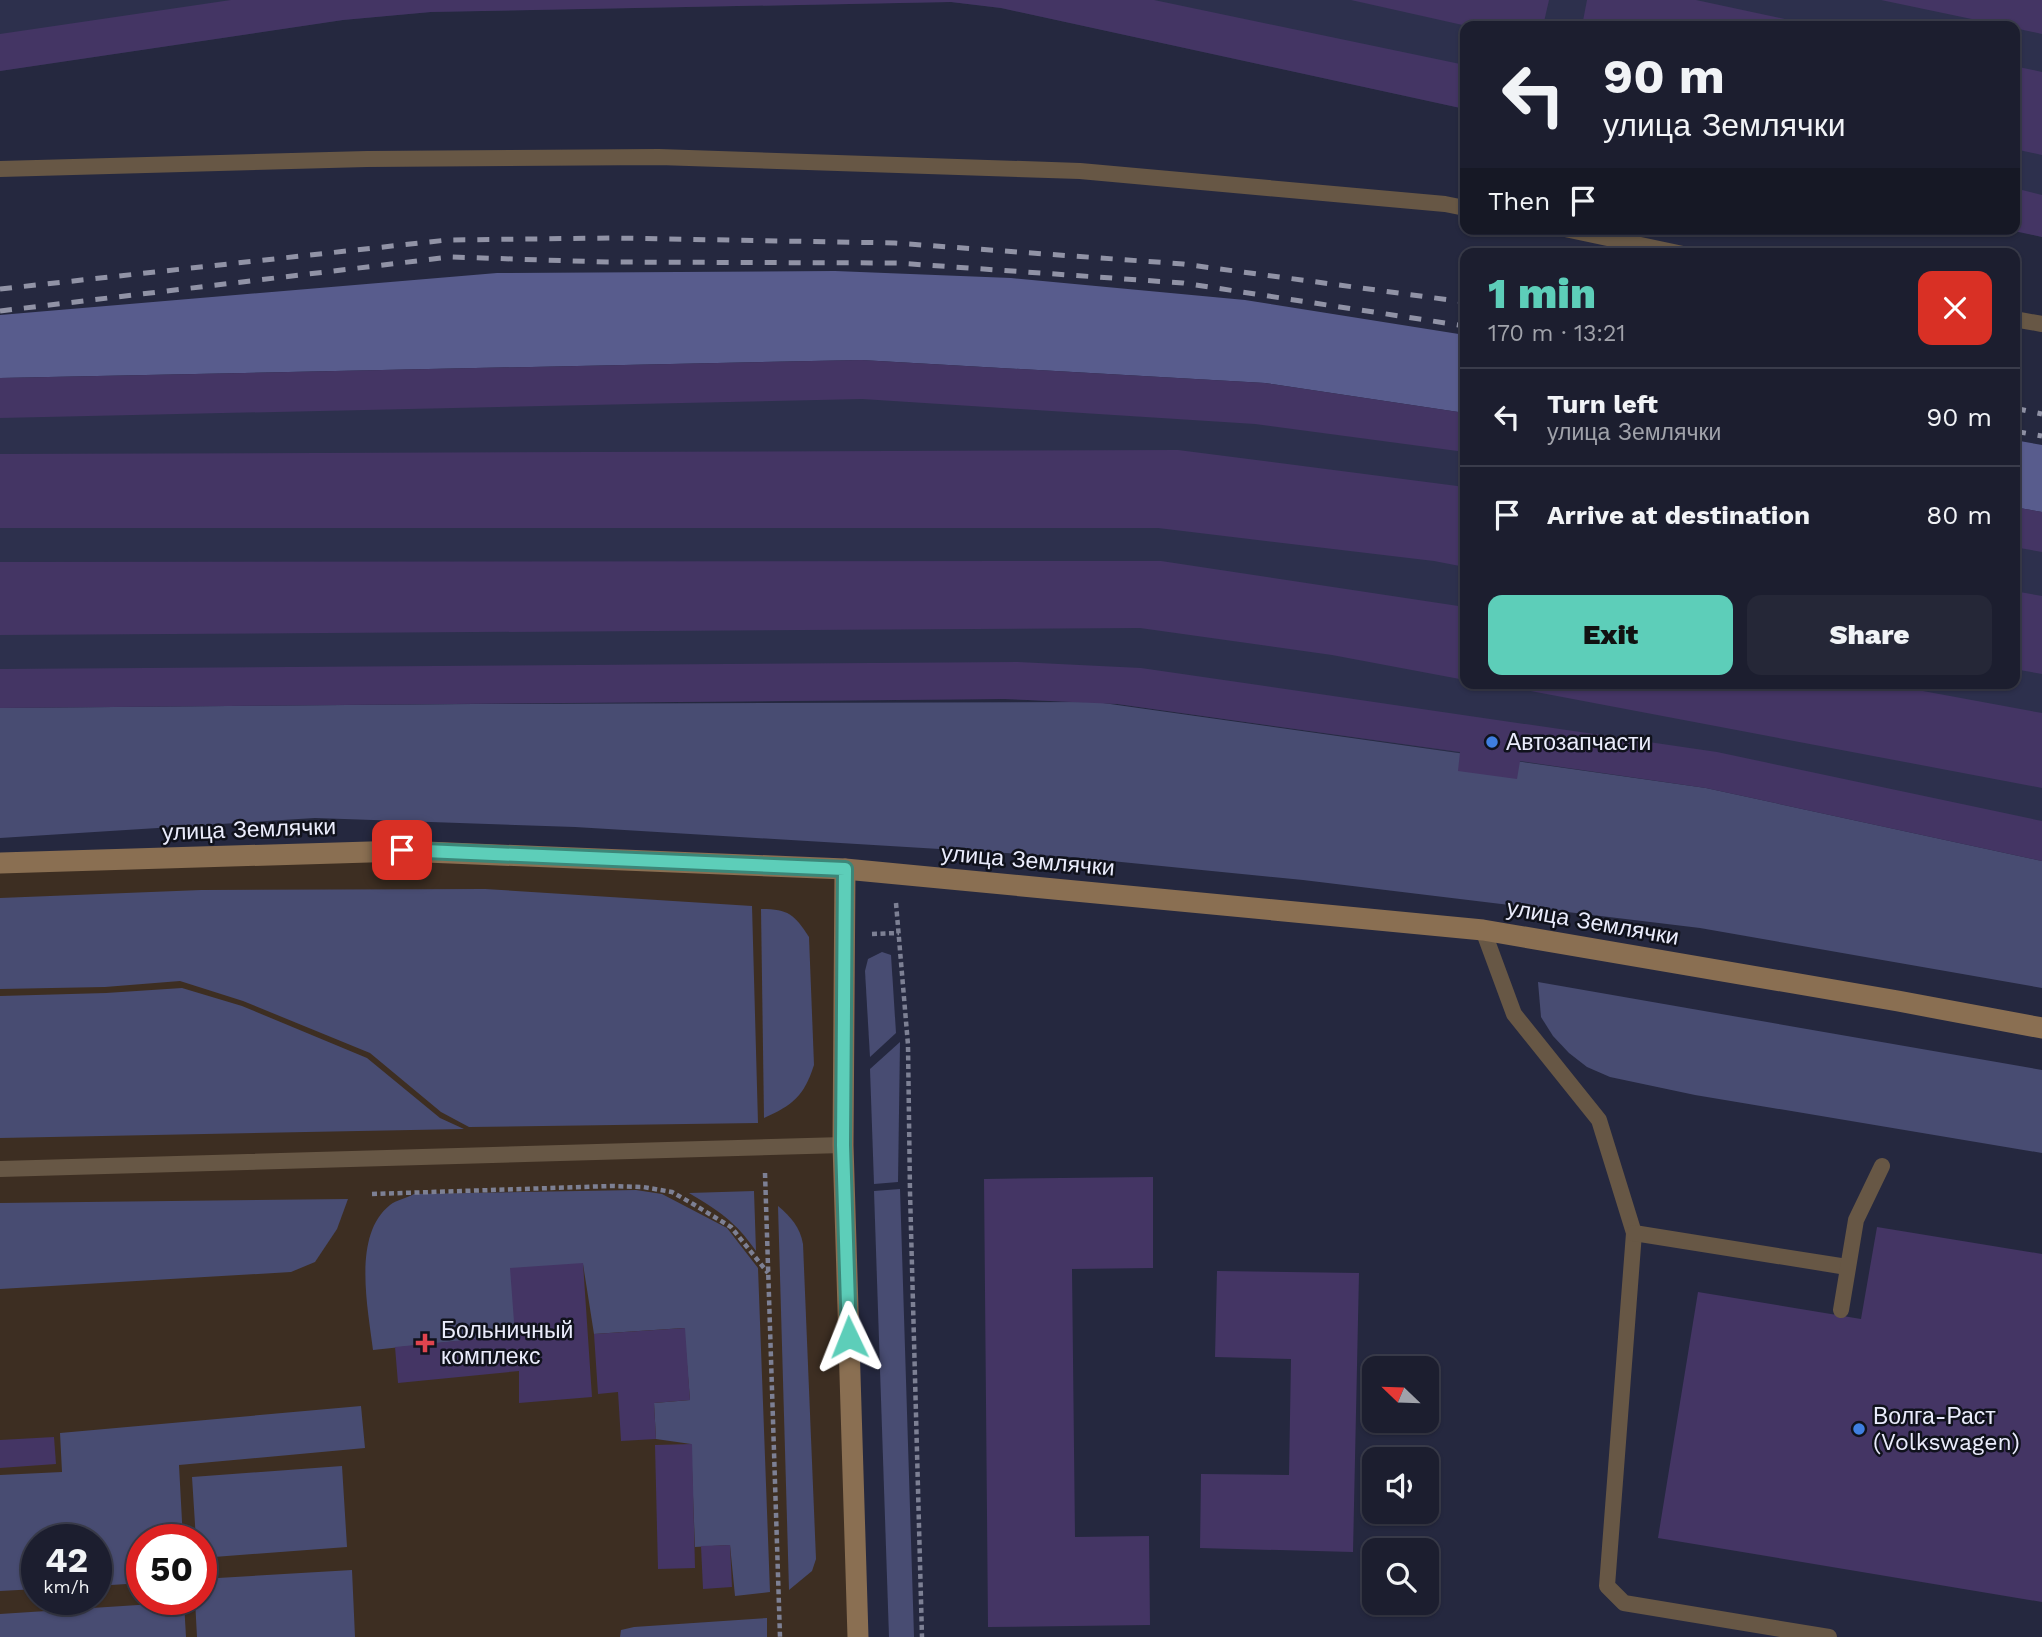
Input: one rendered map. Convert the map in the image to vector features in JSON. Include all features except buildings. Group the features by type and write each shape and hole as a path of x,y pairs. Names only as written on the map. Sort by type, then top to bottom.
{"main road":[{"name":"улица Землячки","path":"0,863 402,850 845,869 1483,930 2042,1028"},
{"path":"845,869 843,1145 858,1637"}],"lane":[{"path":"0,169 367,159 659,157 1080,171 1460,207"},
{"path":"1593,235 1654,248"},
{"path":"2020,320 2042,324"},
{"path":"1483,930 1514,1014 1600,1120 1634,1233 1607,1586 1624,1603 1829,1637"},
{"path":"0,1169 843,1145"},
{"path":"1841,1310 1856,1220 1882,1166"},
{"path":"1634,1233 1847,1266"}],"path":[{"path":"894,874 908,1045 909,1192 922,1637"},
{"path":"764,1148 779,1637"},
{"path":"372,1194 611,1186 643,1187 672,1192 731,1227 768,1274"}],"shaded area":[{"path":"0,0 2042,0 2042,237 2020,232 2020,21 1460,21 1460,108 1001,8 951,2 431,12 343,20 0,71"},
{"path":"835,271 1011,278 1245,300 1460,334 1460,412 1265,383 861,360 0,378 0,315 497,273"},
{"path":"861,360 1265,383 1460,412 1460,689 2020,689 2020,508 2042,512 2042,861 1706,788 1117,704 1004,699 0,708 0,378"},
{"path":"2020,441 2042,445 2042,512 2020,508"},
{"path":"1096,702 1706,788 2042,861 2042,988 1700,928 1303,880 1071,857 575,827 315,818 0,838 0,708"},
{"name":"Больничный комплекс","path":"402,851 845,869 858,1637 0,1637 0,863"},
{"path":"485,889 752,906 758,1123 469,1127 441,1112 370,1053 243,1001 180,981 105,987 0,989 0,898 201,890"},
{"path":"761,909 790,914 809,937 814,1065 806,1085 796,1098 783,1109 764,1118"},
{"path":"882,952 891,955 896,1033 870,1057 865,971 868,959"},
{"path":"1538,982 2042,1070 2042,1153 1695,1095 1610,1077 1587,1067 1553,1036 1541,1017"},
{"path":"182,988 242,1006 367,1058 440,1118 464,1129 0,1138 0,996"},
{"path":"900,1042 898,1182 874,1184 870,1069"},
{"path":"900,1189 914,1637 889,1637 874,1191"},
{"path":"636,1190 662,1194 727,1228 758,1268 770,1592 735,1596 730,1545 695,1547 691,1444 656,1439 654,1403 690,1400 684,1328 594,1334 583,1264 515,1335 373,1350 366,1294 367,1253 378,1218 392,1203 414,1194"},
{"path":"754,1191 756,1251 726,1218 689,1193"},
{"path":"348,1199 337,1229 315,1262 291,1272 0,1289 0,1203"},
{"path":"778,1206 800,1232 803,1244 816,1559 812,1571 789,1590"},
{"path":"361,1406 365,1448 179,1465 182,1524 126,1524 126,1584 112,1585 112,1524 21,1524 21,1590 0,1591 0,1475 62,1472 60,1433"},
{"path":"342,1466 347,1547 217,1557 217,1524 195,1524 192,1477"},
{"path":"352,1570 355,1637 197,1637 196,1615 217,1615 217,1578"},
{"path":"126,1606 126,1615 185,1615 186,1637 0,1637 0,1614 112,1615 112,1607"},
{"path":"767,1618 767,1637 620,1637 621,1630 634,1627"}],"railway":[{"path":"0,289 447,240 613,238 895,243 1183,264 1460,301"},
{"path":"0,311 450,257 607,262 897,263 1183,283 1460,325"},
{"path":"2020,409 2042,414"},
{"path":"2020,432 2042,436"}],"place":[{"name":"Автозапчасти","path":"1492,742"},
{"name":"Больничный комплекс","path":"425,1343"},
{"name":"Волга-Раст (Volkswagen)","path":"1859,1429"}],"route":[{"path":"402,850 845,869 843,1145 849,1337"}]}
